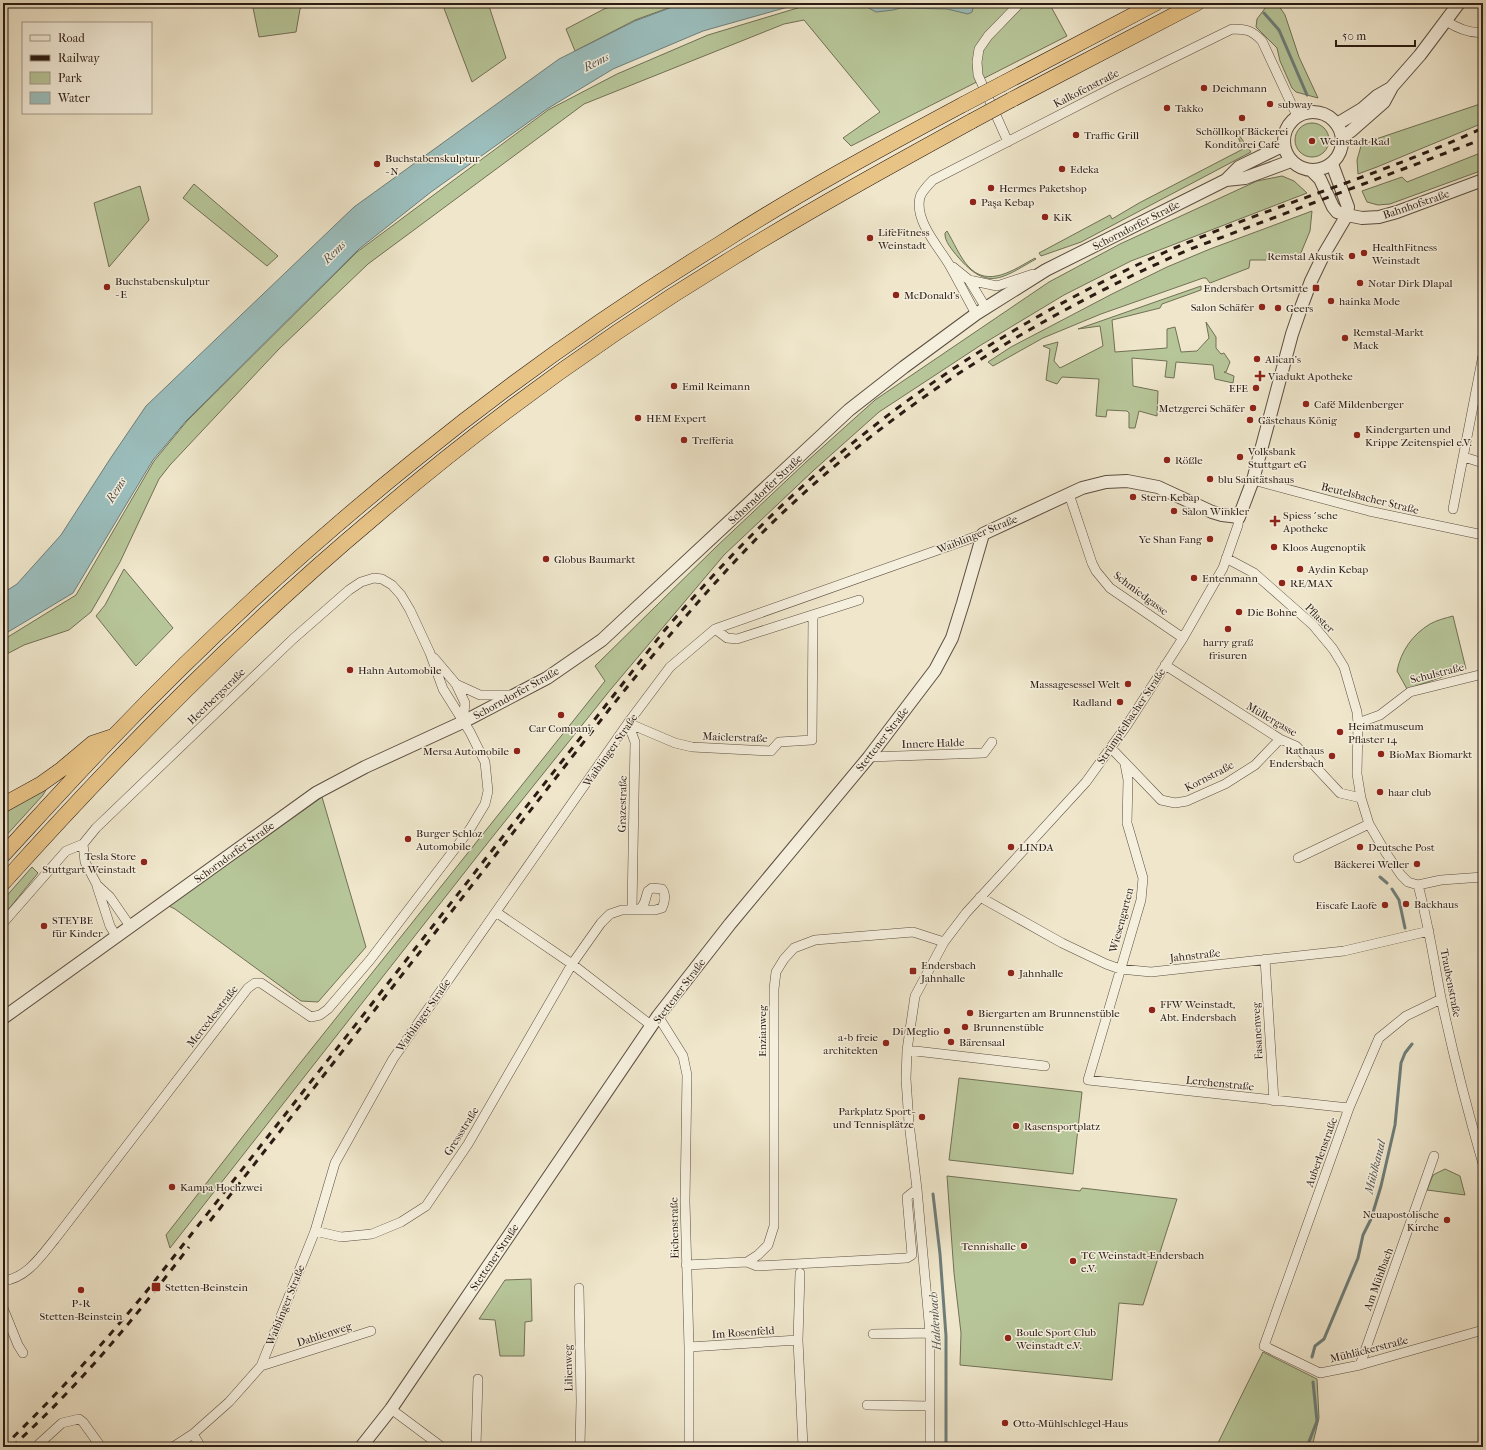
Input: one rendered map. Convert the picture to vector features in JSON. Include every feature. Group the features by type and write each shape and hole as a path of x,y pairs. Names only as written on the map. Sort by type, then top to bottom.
{"highway":[{"path":"3,855 113,737 212,638 312,547 416,459 541,364 656,284 720,243 800,195 964,104 1156,3"},
{"path":"3,883 122,755 190,686 318,566 376,515 427,474 551,379 675,294 811,210 1011,100 1197,3"},
{"path":"3,805 41,784 62,769 93,743 113,737"}],"street":[{"path":"1337,124 1362,109 1377,96 1391,88 1404,75 1459,3"},
{"path":"1008,142 978,75 977,62 979,49 988,36 1020,4"},
{"path":"1446,21 1455,27 1476,33 1483,32"},
{"name":"Kalkofenstraße","path":"981,311 931,237 925,225 919,208 920,197 923,191 933,180 1116,86 1232,29 1245,29 1256,34 1262,41 1297,116"},
{"path":"1342,137 1384,102 1391,88"},
{"path":"1305,113 1323,113 1337,124 1342,137 1340,151 1332,164 1326,168 1312,170 1304,169 1291,161 1286,154 1284,137 1286,129 1297,116 1305,113"},
{"name":"Schorndorfer Straße","path":"3,1018 316,793 365,767 463,722 516,695 547,678 602,640 849,410 904,367 981,311 1046,270 1226,180 1239,167 1284,145"},
{"name":"Schorndorfer Straße","path":"1226,180 1245,178 1291,161"},
{"path":"1332,164 1348,207 1347,215"},
{"name":"Bahnhofstraße","path":"1312,170 1324,185 1333,207 1337,212 1362,218 1379,217 1483,180"},
{"name":"Strümpfelbacher Straße","path":"930,1447 930,1333 906,1079 907,1050 915,996 944,942 980,897 1086,782 1111,748 1182,638 1223,568 1238,525 1238,517 1253,480 1292,334 1302,305 1311,281 1324,254 1347,215"},
{"name":"Kalkofenstraße","path":"949,264 969,280 981,311"},
{"name":"Schorndorfer Straße","path":"969,280 997,286 1046,270"},
{"path":"1453,509 1483,358"},
{"path":"1464,457 1483,463"},
{"name":"Beutelsbacher Straße","path":"1253,480 1368,511 1483,535"},
{"name":"Waiblinger Straße","path":"173,1447 193,1434 229,1402 261,1366 315,1231 335,1163 393,1059 628,723 670,667 715,629 983,534 1082,488 1106,482 1139,482 1158,487 1199,507 1222,515 1238,517"},
{"name":"Schmiedgasse","path":"1069,494 1096,571 1110,588 1182,638"},
{"name":"Stettener Straße","path":"361,1447 391,1409 655,1021 730,924 869,757 935,670 952,638 964,603 983,534"},
{"name":"Pflaster","path":"1226,558 1251,570 1264,580 1313,625 1333,649 1344,667 1357,712 1358,723"},
{"name":"Heerbergstraße","path":"83,844 96,828 293,639 350,590 362,582 374,578 392,585 401,594 430,653 443,690 463,722"},
{"path":"715,629 727,638 737,639 859,600"},
{"name":"Maiclerstraße","path":"628,723 675,743 692,748 771,751 779,742 812,740 813,615"},
{"name":"Heerbergstraße","path":"430,653 456,684 465,703 463,722"},
{"name":"Müllergasse","path":"1165,665 1280,739 1296,746 1340,793 1361,798"},
{"name":"Schulstraße","path":"1358,723 1380,715 1410,692 1483,674"},
{"path":"456,684 480,695 516,695"},
{"name":"Mercedesstraße","path":"3,1281 18,1277 29,1270 55,1239 248,988 255,983 261,983 311,1017 320,1015 328,1009 370,960 470,829 485,804 488,791 485,762 470,732 463,722"},
{"name":"Grazestraße","path":"628,723 635,742 632,887 635,909"},
{"path":"1358,723 1357,774 1361,798 1368,824 1401,875 1408,882 1418,885 1441,880 1483,877"},
{"name":"Kornstraße","path":"1111,748 1161,800 1175,803 1187,801 1225,784 1255,765 1280,739"},
{"name":"Innere Halde","path":"869,757 984,753 992,742"},
{"name":"Wiesengarten","path":"1088,1080 1141,900 1143,878 1127,823 1128,780 1125,764"},
{"path":"1298,858 1368,824"},
{"path":"3,923 66,852 83,844 85,862 97,885 110,926 116,936"},
{"path":"97,885 110,897 130,926"},
{"name":"Traubenstraße","path":"1418,885 1424,906 1464,1100 1483,1164"},
{"path":"572,964 601,922 610,914 622,910 655,910 662,908 664,903 664,892 662,889 632,887"},
{"path":"635,909 642,907 646,901 648,891 652,888"},
{"name":"Jahnstraße","path":"980,897 1062,943 1106,964 1120,969 1151,972 1344,951 1429,931"},
{"path":"496,912 655,1021"},
{"name":"Enzianweg","path":"747,1262 758,1256 768,1245 774,1226 774,989 776,972 784,959 794,948 815,940 913,932 944,942"},
{"name":"Fasanenweg","path":"1265,960 1274,1100"},
{"name":"Gressstraße","path":"315,1231 341,1237 372,1234 401,1222 426,1206 468,1144 572,964"},
{"name":"Auberlenstraße","path":"1264,1346 1349,1108 1379,1038 1406,1016 1442,999"},
{"name":"Eichenstraße","path":"655,1021 683,1056 687,1076 685,1201 689,1347 689,1447"},
{"path":"907,1050 1045,1066"},
{"name":"Lerchenstraße","path":"1088,1080 1349,1108"},
{"name":"Am Mühlbach","path":"1360,1365 1434,1156"},
{"path":"686,1265 747,1262 757,1266 907,1258 912,1255 907,1197 917,1189"},
{"path":"800,1273 798,1340 803,1447"},
{"name":"Lilienweg","path":"578,1288 581,1401 580,1447"},
{"path":"3,1308 18,1345 23,1353"},
{"name":"Mühläckerstraße","path":"1264,1346 1320,1373 1360,1365 1483,1330"},
{"name":"Dahlienweg","path":"261,1366 371,1332"},
{"path":"873,1334 930,1333"},
{"name":"Im Rosenfeld","path":"689,1347 798,1340"},
{"path":"476,1447 478,1379"},
{"path":"867,1405 930,1406"},
{"path":"391,1409 442,1447"},
{"path":"37,1447 62,1423 79,1420 83,1422 101,1447"},
{"path":"193,1434 201,1447"}],"green space":[{"path":"252,3 307,3 300,9 296,32 259,37"},
{"path":"442,3 488,3 506,58 472,82"},
{"path":"621,3 682,3 635,20 575,51 566,29 604,9"},
{"path":"814,3 1049,3 1067,36 851,146 843,138 880,112 804,20 784,24 584,104 368,264 279,349 170,465 159,479 120,562 91,612 69,630 24,645 3,656 3,640 76,595 154,461 187,421 357,252 548,110 617,74 708,35"},
{"path":"1269,3 1277,3 1285,15 1299,57 1318,98 1296,92 1292,88 1280,61 1277,48 1256,27 1257,19"},
{"path":"1483,103 1483,123 1358,174 1357,160 1361,146 1376,139"},
{"path":"1309,123 1315,123 1319,124 1326,130 1329,140 1328,147 1322,154 1315,157 1309,157 1305,156 1298,150 1295,143 1295,137 1296,133 1302,126"},
{"path":"1239,135 1251,152 1081,242 1041,256 1039,253 1110,215 1112,219 1139,203 1243,149 1238,137"},
{"path":"1483,152 1483,170 1390,204 1378,205 1367,202 1362,191 1402,177 1407,182"},
{"path":"1282,176 1294,181 1307,193 1131,261 1064,295 981,345 879,412 814,470 724,555 611,689 490,840 170,1248 166,1235 297,1067 605,681 595,666 716,547 806,462 875,400 1049,282 1120,244 1257,181"},
{"path":"194,184 278,256 267,266 183,198"},
{"path":"140,186 149,220 109,267 94,203"},
{"path":"1312,211 1310,231 1298,260 1250,260 1249,268 1210,283 1206,278 1203,278 1101,314 1043,338 993,366 988,362 1011,347 1167,267 1210,249"},
{"path":"947,231 965,263 976,273 984,276 1002,275 1035,258 1036,259 1004,276 987,278 978,275 969,268 958,257 949,246 946,239 945,233"},
{"path":"1201,286 1201,290 1162,304 1160,308 1112,320 1115,352 1167,348 1167,329 1175,327 1181,352 1197,351 1209,338 1206,322 1216,337 1216,348 1221,354 1224,353 1230,362 1226,372 1224,372 1234,376 1233,383 1215,379 1213,365 1176,362 1174,378 1165,377 1167,361 1132,358 1133,386 1158,391 1157,416 1139,411 1135,428 1129,428 1129,413 1127,411 1107,410 1106,417 1096,416 1099,379 1062,377 1057,384 1046,380 1050,349 1043,346 1058,342 1054,361 1060,368 1103,346 1100,326 1078,329"},
{"path":"124,569 173,628 136,666 96,616 105,605"},
{"path":"1453,616 1466,669 1407,689 1397,671 1404,650 1413,638 1424,628 1439,620"},
{"path":"47,788 43,795 3,839 3,811"},
{"path":"322,797 366,947 318,1002 301,1001 169,906"},
{"path":"32,867 38,873 3,916 3,900"},
{"name":"Rasensportplatz","path":"959,1078 1082,1092 1073,1174 949,1160"},
{"path":"1445,1169 1460,1176 1465,1195 1427,1190 1433,1175"},
{"name":"TC Weinstadt-Endersbach e.V.","path":"947,1176 1080,1191 1082,1188 1177,1199 1143,1305 1119,1303 1112,1380 960,1365 961,1333 954,1273"},
{"path":"531,1279 532,1321 525,1322 524,1356 500,1356 495,1320 479,1319 505,1280"},
{"path":"1263,1352 1317,1379 1319,1418 1312,1447 1216,1447"}],"water":[{"name":"Rems","path":"683,3 802,3 703,31 613,69 547,109 431,192 359,249 186,421 153,460 73,593 3,635 3,593 17,584 61,535 146,406 354,207 559,59 635,21"},
{"path":"863,3 882,6 894,5 891,3 967,3 974,5 972,12 968,14 947,9 901,8 876,12 865,6"}],"waterway":[{"name":"Haldenbach","path":"1264,13 1279,30 1307,95"},
{"path":"1380,877 1387,883"},
{"path":"1392,889 1399,900 1405,928"},
{"name":"Mühlkanal","path":"1312,1357 1315,1346 1324,1339 1358,1258 1363,1235 1371,1219 1381,1186 1395,1125 1401,1063 1405,1053 1412,1044"},
{"name":"Haldenbach","path":"933,1194 940,1254 946,1336 946,1447"},
{"name":"Mühlkanal","path":"1307,1447 1317,1421 1313,1382"}],"railway":[{"path":"3,1447 79,1369 150,1287 664,631 738,549 805,484 893,411 939,378 987,347 1086,290 1179,246 1397,164 1483,128"},
{"path":"210,1221 647,663 727,570 769,526 815,483 864,442 914,404 1019,336 1074,305 1188,250 1483,139"},
{"path":"12,1447 50,1411 96,1362 189,1247"}],"place":[{"name":"Deichmann","path":"1204,88"},
{"name":"subway","path":"1270,104"},
{"name":"Takko","path":"1167,108"},
{"name":"Schöllkopf Bäckerei Konditorei Cafe","path":"1242,118"},
{"name":"Traffic Grill","path":"1076,135"},
{"name":"Weinstadt Rad","path":"1312,141"},
{"name":"Buchstabenskulptur - N","path":"377,164"},
{"name":"Edeka","path":"1062,169"},
{"name":"Hermes Paketshop","path":"991,188"},
{"name":"Paşa Kebap","path":"973,202"},
{"name":"KiK","path":"1045,217"},
{"name":"LifeFitness Weinstadt","path":"870,238"},
{"name":"HealthFitness Weinstadt","path":"1364,253"},
{"name":"Remstal Akustik","path":"1352,256"},
{"name":"Notar Dirk Dlapal","path":"1360,283"},
{"name":"Buchstabenskulptur - E","path":"107,287"},
{"name":"Endersbach Ortsmitte","path":"1316,288"},
{"name":"McDonald's","path":"896,295"},
{"name":"hainka Mode","path":"1331,301"},
{"name":"Salon Schäfer","path":"1262,307"},
{"name":"Geers","path":"1278,308"},
{"name":"Remstal-Markt Mack","path":"1345,338"},
{"name":"Alican's","path":"1257,359"},
{"name":"Viadukt Apotheke","path":"1260,376"},
{"name":"Emil Reimann","path":"674,386"},
{"name":"EFE","path":"1256,388"},
{"name":"Café Mildenberger","path":"1306,404"},
{"name":"Metzgerei Schäfer","path":"1253,408"},
{"name":"HEM Expert","path":"638,418"},
{"name":"Gästehaus König","path":"1250,420"},
{"name":"Kindergarten und Krippe Zeitenspiel e.V.","path":"1357,435"},
{"name":"Trefferia","path":"684,440"},
{"name":"Volksbank Stuttgart eG","path":"1240,457"},
{"name":"Rößle","path":"1167,460"},
{"name":"blu Sanitätshaus","path":"1210,479"},
{"name":"Stern Kebap","path":"1133,497"},
{"name":"Salon Winkler","path":"1174,511"},
{"name":"Spiess´sche Apotheke","path":"1275,521"},
{"name":"Ye Shan Fang","path":"1210,539"},
{"name":"Kloos Augenoptik","path":"1274,547"},
{"name":"Globus Baumarkt","path":"546,559"},
{"name":"Aydin Kebap","path":"1300,569"},
{"name":"Entenmann","path":"1194,578"},
{"name":"RE/MAX","path":"1282,583"},
{"name":"Die Bohne","path":"1239,612"},
{"name":"harry graß frisuren","path":"1228,629"},
{"name":"Hahn Automobile","path":"350,670"},
{"name":"Massagesessel Welt","path":"1128,684"},
{"name":"Radland","path":"1120,702"},
{"name":"Car Company","path":"561,715"},
{"name":"Heimatmuseum Pflaster 14","path":"1340,732"},
{"name":"Mersa Automobile","path":"517,751"},
{"name":"BioMax Biomarkt","path":"1381,754"},
{"name":"Rathaus Endersbach","path":"1332,756"},
{"name":"haar club","path":"1380,792"},
{"name":"Burger Schloz Automobile","path":"408,839"},
{"name":"LINDA","path":"1011,847"},
{"name":"Deutsche Post","path":"1360,847"},
{"name":"Tesla Store Stuttgart Weinstadt","path":"144,862"},
{"name":"Bäckerei Weller","path":"1417,864"},
{"name":"Backhaus","path":"1406,904"},
{"name":"Eiscafe Laofe","path":"1385,905"},
{"name":"STEYBE für Kinder","path":"44,926"},
{"name":"Endersbach Jahnhalle","path":"913,971"},
{"name":"Jahnhalle","path":"1011,973"},
{"name":"FFW Weinstadt, Abt. Endersbach","path":"1152,1010"},
{"name":"Biergarten am Brunnenstüble","path":"970,1013"},
{"name":"Brunnenstüble","path":"965,1027"},
{"name":"Di Meglio","path":"947,1031"},
{"name":"Bärensaal","path":"951,1042"},
{"name":"a+b freie architekten","path":"886,1043"},
{"name":"Parkplatz Sport- und Tennisplätze","path":"922,1117"},
{"name":"Rasensportplatz","path":"1016,1126"},
{"name":"Kampa Hochzwei","path":"172,1187"},
{"name":"Neuapostolische Kirche","path":"1447,1220"},
{"name":"Tennishalle","path":"1024,1246"},
{"name":"TC Weinstadt-Endersbach e.V.","path":"1073,1261"},
{"name":"Stetten-Beinstein","path":"156,1287"},
{"name":"P+R Stetten-Beinstein","path":"81,1290"},
{"name":"Boule Sport Club Weinstadt e.V.","path":"1008,1338"},
{"name":"Otto-Mühlschlegel-Haus","path":"1005,1423"}]}
